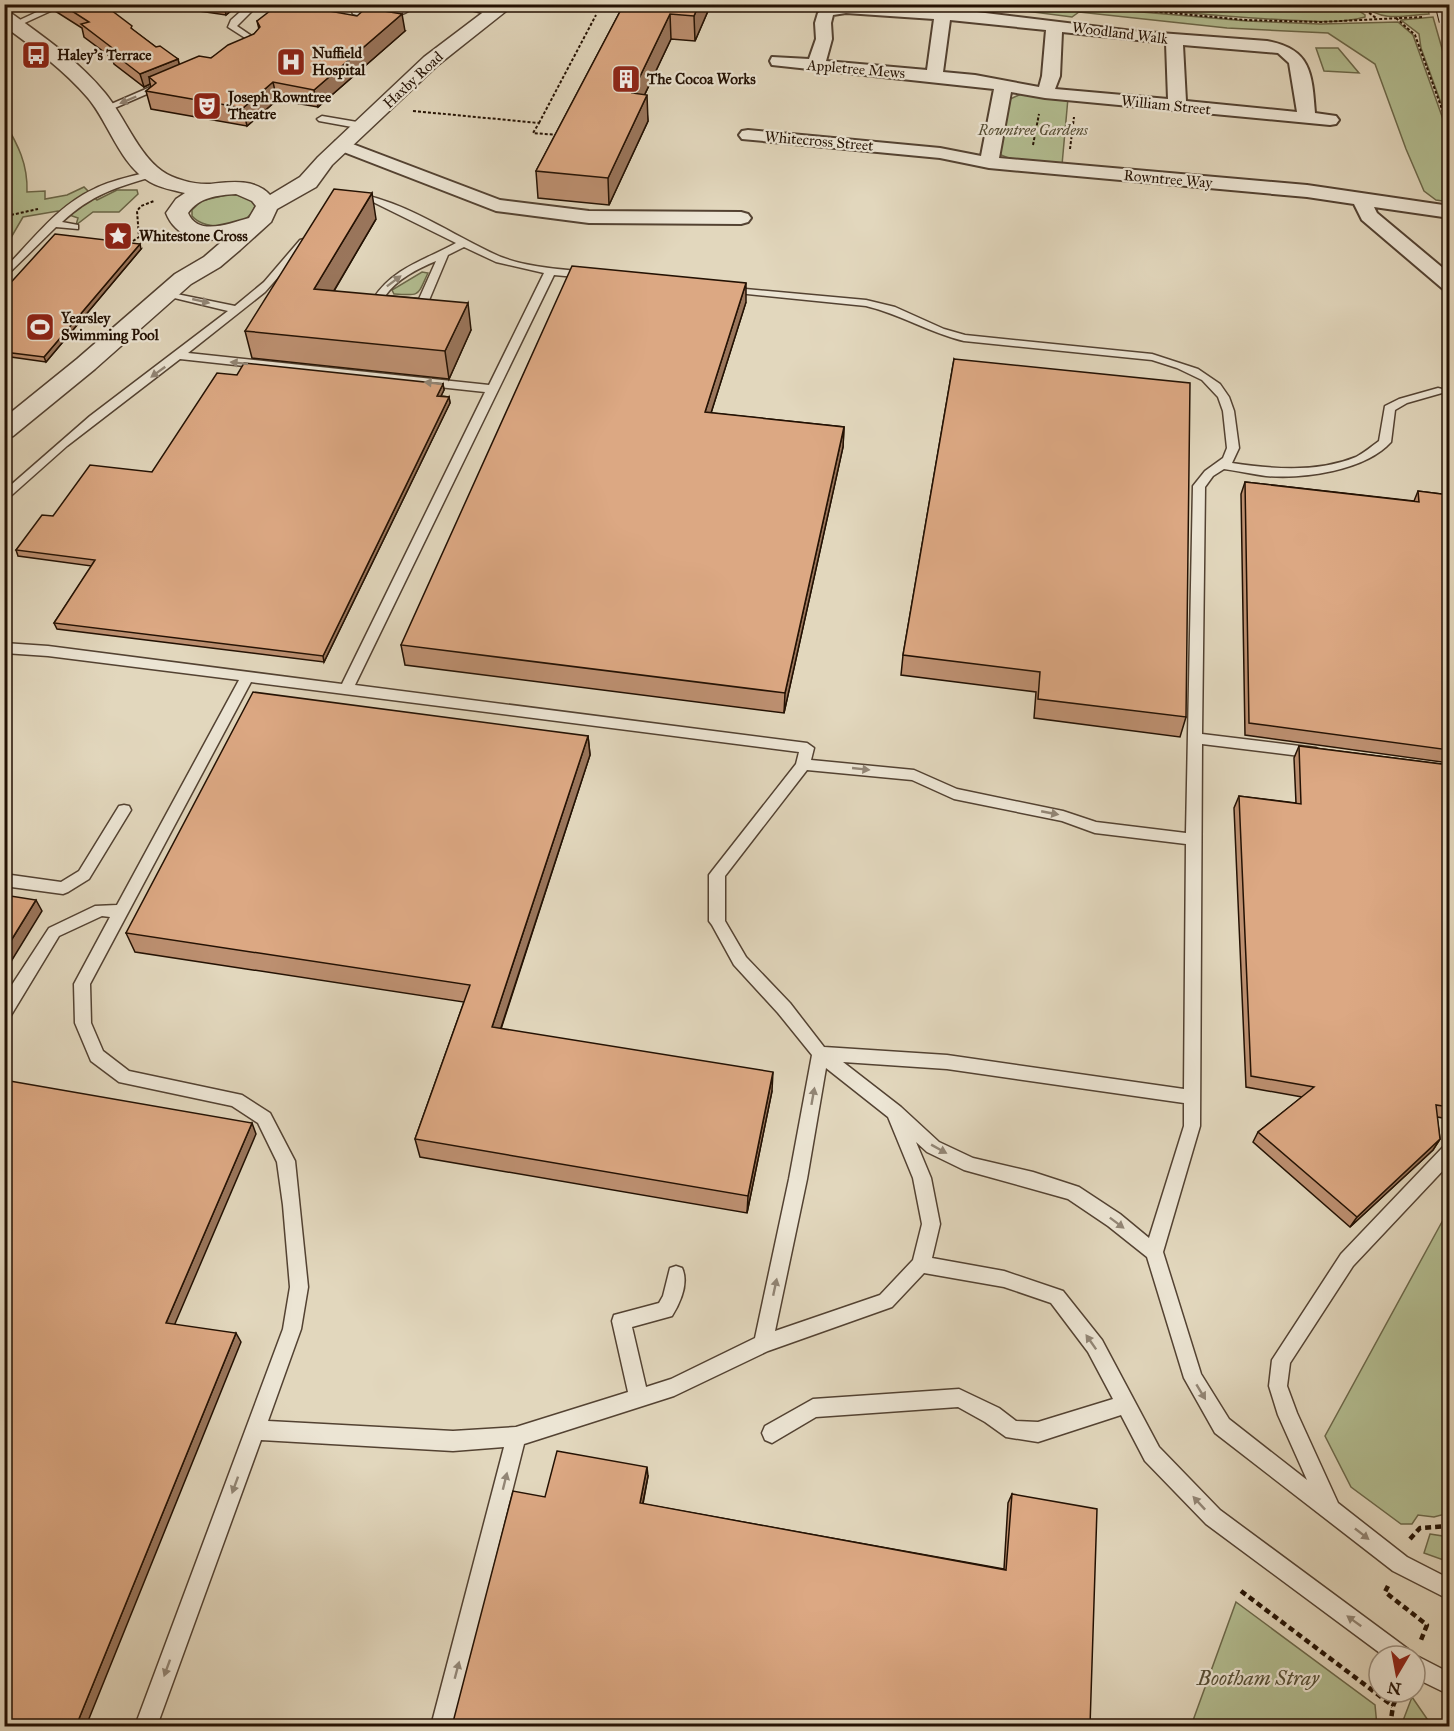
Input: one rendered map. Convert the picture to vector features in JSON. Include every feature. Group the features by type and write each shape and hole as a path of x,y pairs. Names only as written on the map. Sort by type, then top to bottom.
{"street":[{"path":"1446,4 1449,20"},
{"name":"Haxby Road","path":"4,431 175,286 212,262 262,214 308,182 325,161 431,61 500,9"},
{"name":"Woodland Walk","path":"816,65 824,39 823,23 826,14 834,9 943,15 1174,40 1268,46 1283,49 1293,55 1297,61 1300,81 1306,97 1306,118"},
{"path":"934,76 938,52 937,37 943,15"},
{"path":"10,20 72,71 107,108 137,159 168,196 204,233 245,228 262,214 264,198 244,189"},
{"path":"1045,93 1051,76 1054,26"},
{"path":"1174,40 1178,79 1177,106"},
{"name":"Appletree Mews","path":"778,62 934,76 1003,86"},
{"path":"989,163 1003,86"},
{"name":"William Street","path":"1003,86 1045,93 1330,120"},
{"name":"Whitecross Street","path":"748,135 890,148"},
{"path":"342,145 496,204 588,217 741,218"},
{"name":"Rowntree Way","path":"890,148 940,153 989,163 1307,191 1362,201 1448,211"},
{"name":"Haxby Road","path":"208,191 244,189 282,179 325,161"},
{"path":"168,196 186,200 208,191"},
{"path":"168,196 208,191"},
{"path":"168,196 188,235 190,251 175,286"},
{"path":"1362,201 1369,216 1449,285"}],"lane":[{"path":"10,20 62,4"},
{"path":"244,51 258,44 232,27 234,22 255,4"},
{"path":"353,4 356,12 384,16 403,12 414,4"},
{"path":"451,4 500,9"},
{"path":"107,108 172,81"},
{"path":"322,118 363,126"},
{"path":"88,183 168,196"},
{"path":"4,275 37,243 53,223 88,197 110,185"},
{"path":"345,198 357,196 375,199 500,260 550,271 597,276"},
{"path":"53,223 74,227"},
{"path":"4,498 27,475 92,420 180,356 256,295 310,234"},
{"path":"443,256 423,303 378,299 390,282 418,264 443,256 463,243"},
{"path":"346,690 550,271"},
{"path":"175,286 236,309"},
{"path":"714,287 866,303 891,309 940,331 964,338 1152,357 1180,364 1209,378 1226,398 1231,418 1233,452 1224,465 1210,472 1199,486 1193,839 1192,1126 1154,1252 1193,1378 1222,1426 1400,1564 1449,1590"},
{"path":"180,356 491,389"},
{"path":"1224,465 1267,472 1311,471 1361,459 1385,442 1389,408 1403,401 1438,391"},
{"path":"4,648 48,651 807,748 803,765 717,875 717,921 740,961 784,1008 820,1054 894,1112 933,1147 970,1165 1033,1180 1073,1193 1114,1220 1154,1252"},
{"path":"146,1726 292,1329 299,1287 286,1161 264,1118 236,1100 125,1077 97,1056 83,1023 82,984 247,677"},
{"path":"1195,738 1334,756"},
{"path":"803,765 914,775 954,794 1063,816 1095,827 1193,839"},
{"path":"4,880 63,888 84,875 124,810"},
{"path":"4,1012 54,932 100,910 122,911"},
{"path":"820,1054 947,1062 1192,1097"},
{"path":"763,1344 798,1179 820,1054"},
{"path":"255,1430 453,1442 516,1437 674,1387 763,1344 886,1301 921,1264 931,1224 922,1178 894,1112"},
{"path":"1330,1509 1288,1415 1278,1386 1281,1360 1347,1260 1449,1151"},
{"path":"921,1264 1004,1279 1057,1297 1095,1347 1152,1454 1213,1517 1385,1644"},
{"path":"639,1398 621,1321 665,1310 672,1299 676,1274"},
{"path":"772,1433 813,1408 959,1398 992,1415 1013,1430 1038,1432 1126,1404"},
{"path":"442,1726 516,1437"},
{"path":"1427,1672 1449,1684"}],"path":[{"path":"1075,4 1246,20 1320,22 1430,16"},
{"path":"1358,4 1378,19"},
{"path":"562,135 533,133 596,15"},
{"path":"1396,18 1414,35 1449,131"},
{"path":"989,163 1030,149 1033,144 1036,120 1041,110 1077,96 1069,158"},
{"path":"382,108 539,123"},
{"path":"4,180 11,215 11,230 4,239"},
{"path":"113,241 133,241 139,237 137,211 141,206 168,196"},
{"path":"1410,1539 1420,1528 1449,1526"},
{"path":"1241,1591 1393,1706 1390,1726"}],"green space":[{"path":"980,5 1059,5 1247,21 1320,24 1398,22 1413,35 1449,136 1449,202 1436,200 1424,191 1375,64 1328,33 1227,28 1079,12 1072,17"},
{"path":"1094,5 1350,5 1365,17 1336,21 1306,21"},
{"path":"1364,5 1427,5 1429,14 1386,16 1371,11"},
{"path":"1433,17 1449,73 1449,125 1421,48 1419,34 1401,20"},
{"path":"1316,48 1338,48 1359,73 1324,71"},
{"name":"Rowntree Gardens","path":"1021,94 1068,98 1062,165 1016,161 1001,155 999,150 1008,100"},
{"path":"4,121 21,155 26,172 27,192 45,191 45,199 67,195 84,187 97,200 117,190 137,190 138,194 119,212 93,212 76,225 78,218 58,211 23,217 5,248"},
{"path":"230,194 248,199 255,206 244,220 226,226 216,226 198,221 192,216 192,210 201,201"},
{"path":"422,272 428,273 417,293 394,294 392,290"},
{"path":"1449,1209 1449,1513 1434,1517 1418,1515 1412,1524 1401,1524 1351,1487 1325,1436"},
{"path":"1430,1534 1449,1537 1449,1562 1424,1553"},
{"name":"Bootham Stray","path":"1236,1602 1367,1699 1367,1704 1375,1705 1377,1726 1191,1726"},
{"path":"1409,1704 1417,1704 1432,1726 1401,1726"}],"building":[{"path":"61,4 103,4 156,47 160,46 178,59 140,74 110,51 115,50 81,24 89,22"},
{"path":"279,4 357,16 366,8 402,14 314,90 273,82 243,108 146,91 156,83 149,77 199,56 211,58 228,45 254,34 260,27 257,21"},
{"name":"The Cocoa Works","path":"624,4 699,4 694,16 670,14 632,93 647,95 608,178 536,171"},
{"path":"334,189 372,193 314,289 468,303 445,351 245,331"},
{"name":"Yearsley Swimming Pool","path":"55,234 140,244 44,357 4,352 4,290"},
{"path":"572,266 746,283 705,412 844,427 785,693 401,645"},
{"path":"954,359 1190,383 1186,717 1038,699 1040,672 903,655"},
{"path":"244,363 443,384 437,396 449,397 323,656 54,623 95,560 16,550 42,515 53,516 90,465 152,472 217,373 237,375"},
{"path":"1245,482 1419,502 1418,491 1449,495 1449,750 1249,723"},
{"path":"253,692 588,736 492,1027 773,1072 748,1196 415,1139 470,985 126,933"},
{"path":"1299,746 1449,765 1449,1107 1436,1105 1440,1139 1357,1217 1258,1132 1314,1087 1251,1076 1239,796 1301,804"},
{"path":"4,895 36,900 4,952"},
{"path":"4,1080 252,1123 166,1323 236,1333 76,1726 4,1726"},
{"path":"557,1451 647,1467 640,1503 1006,1570 1012,1494 1097,1509 1090,1726 452,1726 513,1491 545,1497"}],"place":[{"name":"Haley's Terrace","path":"36,55"},
{"name":"Nuffield Hospital","path":"291,62"},
{"name":"The Cocoa Works","path":"626,79"},
{"name":"Joseph Rowntree Theatre","path":"207,106"},
{"name":"Whitestone Cross","path":"118,236"},
{"name":"Yearsley Swimming Pool","path":"40,327"}]}
